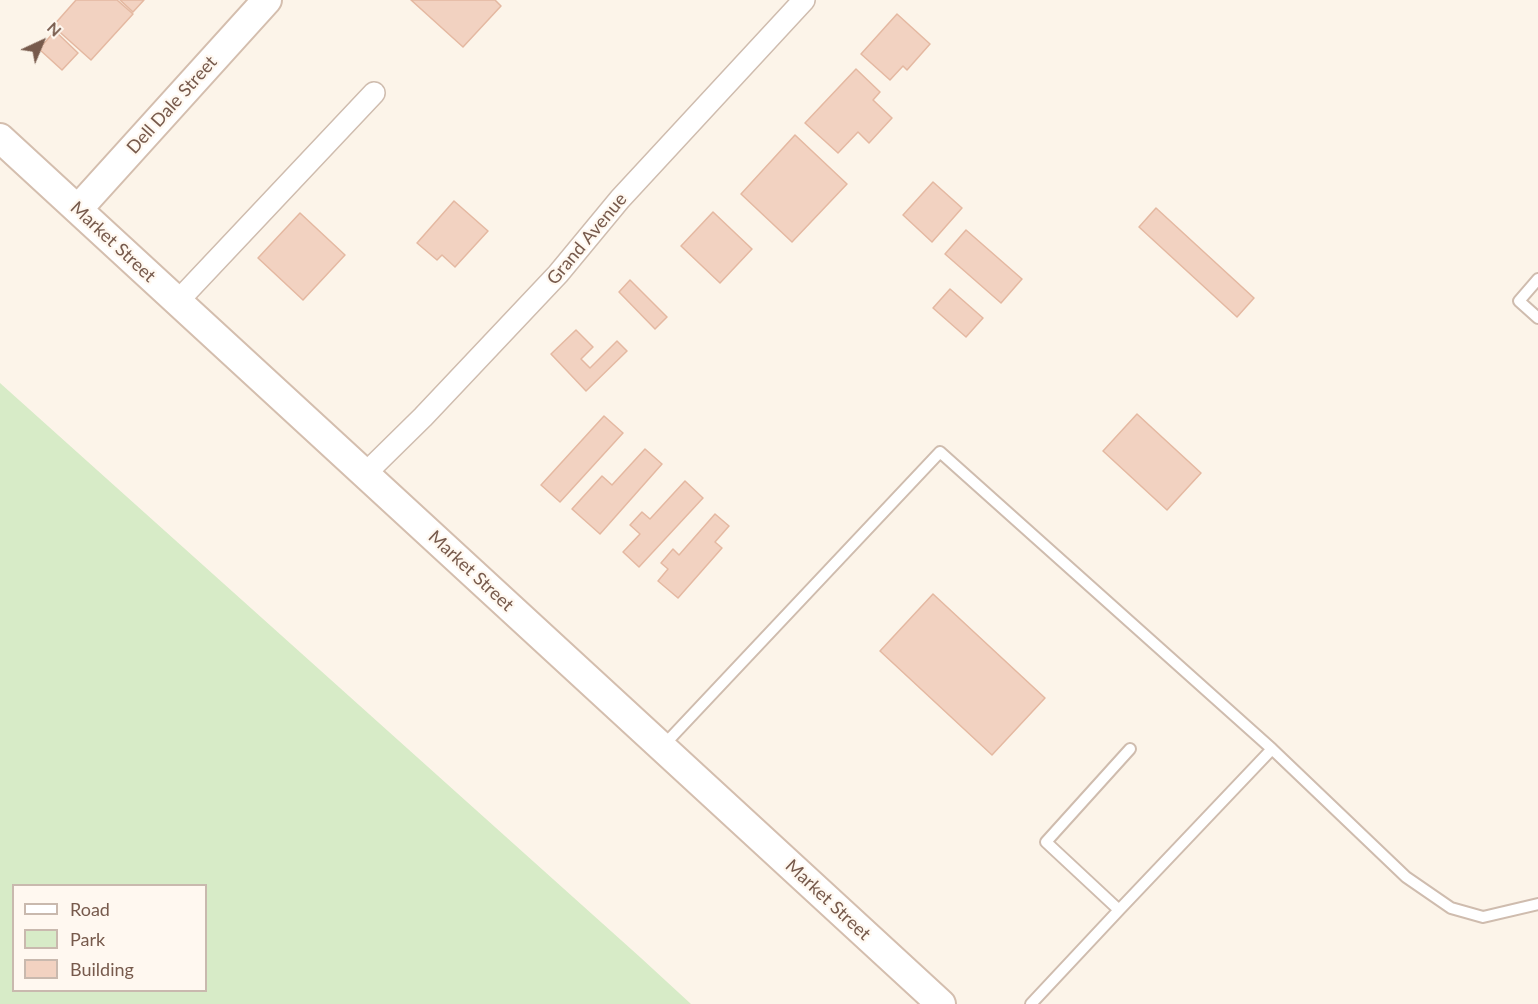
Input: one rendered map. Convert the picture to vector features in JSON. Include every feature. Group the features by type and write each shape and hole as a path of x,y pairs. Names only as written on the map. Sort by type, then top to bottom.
{"street":[{"name":"Dell Dale Street","path":"78,209 267,0"},
{"name":"Grand Avenue","path":"365,474 423,417 558,274 620,199 804,0"},
{"path":"178,301 374,93"},
{"name":"Market Street","path":"0,138 941,1004"}],"lane":[{"path":"1538,279 1519,301 1538,318"},
{"path":"662,747 940,452 1272,749 1406,877 1451,908 1483,917 1538,904"},
{"path":"1119,910 1046,842 1130,749"},
{"path":"1030,1004 1272,749"}],"green space":[{"path":"0,383 641,958 691,1004 0,1004"}],"building":[{"path":"76,0 117,0 133,14 91,60 53,26"},
{"path":"120,0 144,0 133,12"},
{"path":"411,0 495,0 501,6 463,47"},
{"path":"897,14 930,44 907,70 903,66 890,80 861,54"},
{"path":"55,31 78,53 62,70 39,49"},
{"path":"856,69 880,92 873,100 892,118 869,143 858,132 838,153 805,123"},
{"path":"795,135 847,184 792,242 741,194"},
{"path":"933,182 962,208 932,242 903,215"},
{"path":"454,201 488,231 455,267 442,255 437,260 417,243"},
{"path":"1156,208 1254,298 1237,317 1139,227"},
{"path":"713,212 752,249 720,283 681,246"},
{"path":"300,213 345,255 303,300 258,258"},
{"path":"966,230 1022,279 1001,303 945,254"},
{"path":"630,280 667,317 655,329 619,292"},
{"path":"950,289 983,318 966,337 933,308"},
{"path":"576,330 593,347 581,359 590,368 617,341 627,351 586,391 551,354"},
{"path":"1137,414 1201,473 1167,510 1103,451"},
{"path":"604,416 623,433 560,502 541,485"},
{"path":"645,449 662,464 600,534 572,509 602,476 612,485"},
{"path":"685,481 703,498 639,567 623,552 640,534 630,525 642,512 650,519"},
{"path":"715,514 729,526 715,542 722,548 678,598 658,581 668,569 661,563 673,549 679,555"},
{"path":"933,594 1045,698 992,755 880,651"}]}
